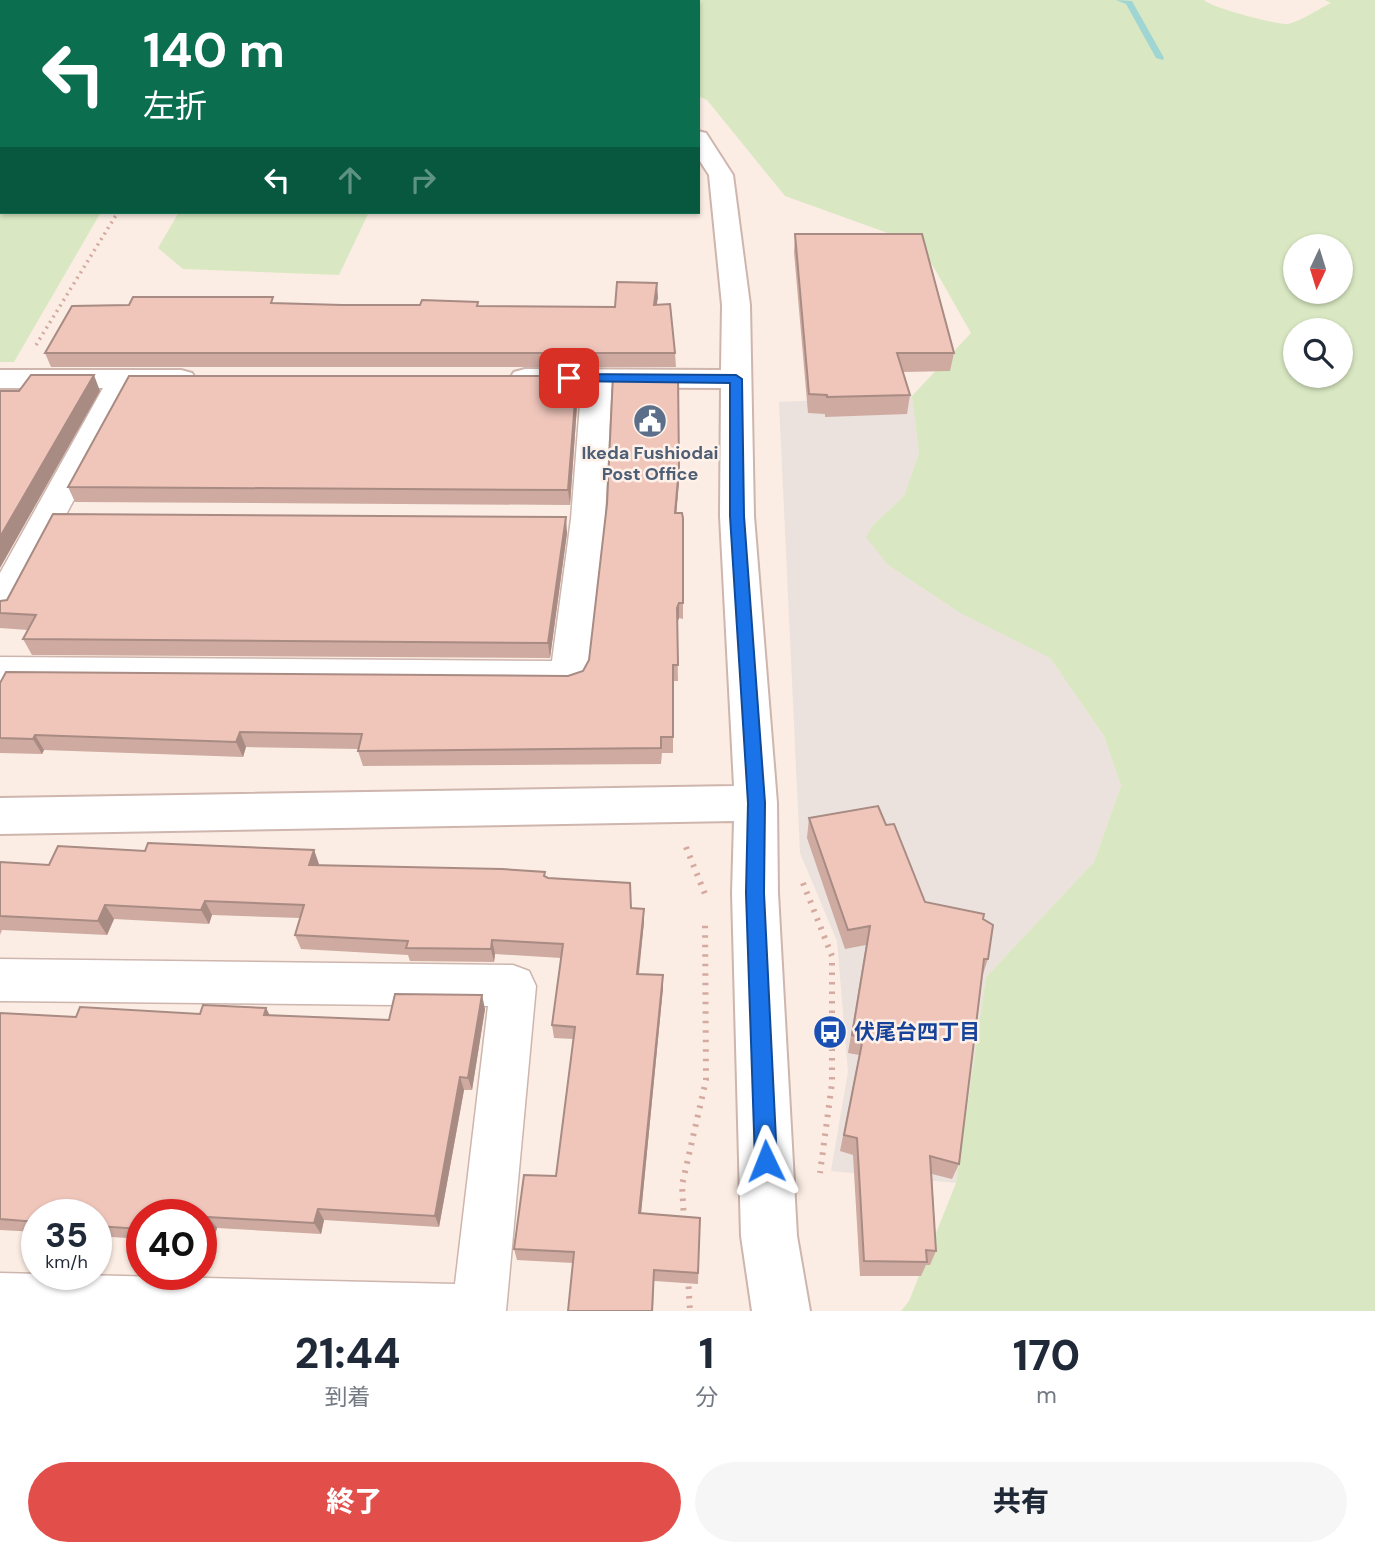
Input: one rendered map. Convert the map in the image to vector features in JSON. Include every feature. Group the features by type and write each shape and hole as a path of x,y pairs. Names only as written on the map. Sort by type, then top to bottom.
{"street":[{"path":"700,141 721,175 736,305 737,516 756,803 755,893 769,1236 781,1311"},
{"path":"499,378 736,379"},
{"path":"0,671 569,675 575,519 597,378"},
{"path":"8,379 207,379"},
{"path":"0,605 123,379"},
{"path":"48,516 89,516"},
{"path":"0,816 756,803"},
{"path":"0,980 513,986 479,1311"},
{"path":"0,1300 459,1311"}],"path":[{"path":"8,379 117,214"},
{"path":"684,1223 682,1185 706,1080 705,892 685,843"},
{"path":"688,1273 690,1311"}],"shaded area":[{"path":"912,396 919,453 904,496 873,525 888,565 960,613 1050,658 1104,736 1121,786 1094,862 986,977 956,1183 831,1171 848,1072 837,941 800,853 779,402"}],"green space":[{"path":"700,0 1204,0 1244,15 1287,24 1331,3 1325,0 1375,0 1375,1311 901,1311 909,1301 956,1183 986,977 1094,862 1121,786 1104,736 1050,658 960,613 888,565 866,537 873,525 904,496 919,453 912,396 971,333 921,245 785,196 707,100 700,97"},
{"path":"0,214 100,214 14,362 0,362"},
{"path":"178,214 368,214 339,275 183,269 158,248"}],"building":[{"path":"795,234 922,234 954,353 897,353 910,395 827,397 809,394"},
{"path":"617,282 657,283 654,305 670,304 675,353 45,353 72,306 129,305 133,297 273,297 271,303 342,305 420,305 422,300 478,302 477,306 615,307"},
{"path":"31,375 94,375 0,537 0,391 19,391"},
{"path":"613,375 678,375 679,467 675,513 682,513 683,518 683,603 679,603 677,608 678,665 673,665 673,737 661,737 661,748 358,751 362,734 240,732 236,742 35,735 33,739 0,738 0,683 6,672 568,676 583,671 589,660 607,504"},
{"path":"129,376 577,376 568,490 68,487"},
{"path":"53,514 566,517 548,643 23,639 36,615 0,613 0,601 7,600"},
{"path":"878,806 886,825 894,824 925,902 984,914 983,919 993,925 988,959 984,959 959,1164 930,1156 936,1251 926,1250 927,1262 864,1261 857,1138 844,1135 863,1038 852,1035 870,926 848,930 809,818"},
{"path":"148,843 314,850 309,865 502,869 545,872 544,876 548,878 630,883 631,908 644,909 637,974 663,975 639,1213 700,1218 698,1273 654,1270 652,1311 568,1311 574,1252 514,1249 524,1175 556,1176 575,1027 552,1025 563,944 492,940 491,949 406,948 408,941 295,935 304,905 205,901 201,910 105,905 98,921 0,916 0,862 49,865 58,846 145,851"},
{"path":"395,994 482,995 468,1078 460,1077 435,1216 318,1209 314,1223 217,1218 217,1199 126,1199 126,1228 112,1227 112,1199 21,1199 21,1221 0,1219 0,1013 76,1017 80,1007 200,1014 203,1005 266,1008 264,1015 389,1020"}],"waterway":[{"path":"1120,0 1129,3 1160,58"}],"place":[{"name":"Ikeda Fushiodai Post Office","path":"650,421"},
{"name":"伏尾台四丁目","path":"830,1032"}],"route":[{"path":"569,378 736,379 737,516 756,803 755,893 766,1161"}]}
